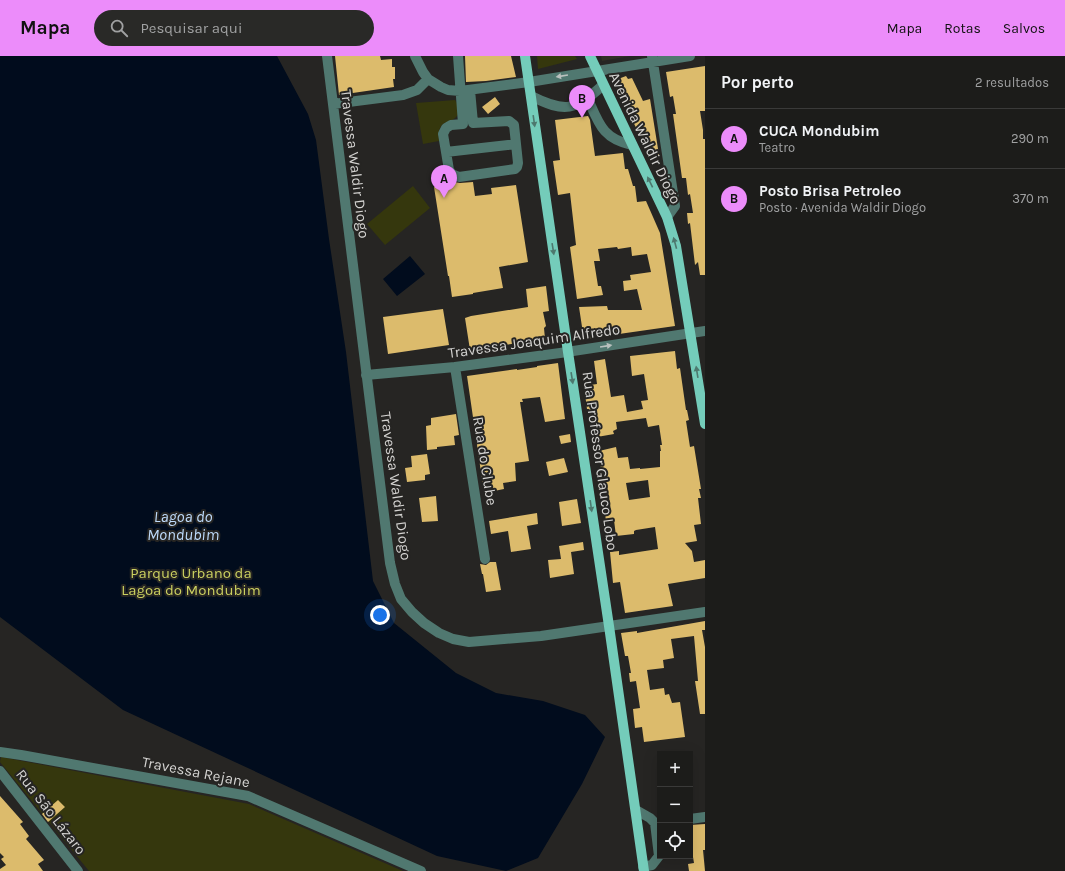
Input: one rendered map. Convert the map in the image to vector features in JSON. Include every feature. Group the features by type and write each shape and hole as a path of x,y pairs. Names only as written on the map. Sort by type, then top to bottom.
{"main road":[{"name":"Rua Professor Glauco Lobo","path":"525,56 636,810 643,869"},
{"path":"590,56 596,71"},
{"name":"Avenida Waldir Diogo","path":"596,71 667,217 676,246 705,424"}],"street":[{"name":"Travessa Waldir Diogo","path":"327,56 390,563 395,584 401,599 424,623 439,633 453,639 469,642 541,636 705,612"},
{"path":"416,56 420,69 428,79 448,90 465,90 529,82 596,71 652,59 690,56"},
{"path":"458,56 473,122 508,121 514,125 518,162 515,169 459,177 452,174 449,170 443,134 444,131 451,125 463,124 465,90"},
{"name":"Avenida Waldir Diogo","path":"652,59 675,206 667,217"},
{"path":"333,104 403,95 417,90 428,79"},
{"path":"531,96 557,107 567,107 577,105 588,99 603,85"},
{"path":"588,99 601,127 608,135 617,141 632,145"},
{"path":"446,152 516,144"},
{"name":"Travessa Joaquim Alfredo","path":"366,375 455,367 568,352 705,331"},
{"name":"Rua do Clube","path":"455,367 485,559"},
{"name":"Travessa Rejane","path":"0,752 248,796 421,871"},
{"name":"Rua São Lázaro","path":"0,771 78,871"},
{"path":"636,810 657,822"},
{"path":"693,819 705,817"},
{"path":"643,869 652,865 659,856 658,823"}],"shaded area":[{"path":"537,56 575,56 577,59 538,69"},
{"path":"601,56 630,56 602,61"},
{"path":"455,100 460,108 458,114 455,118 441,127 439,132 439,141 423,144 416,103"},
{"path":"413,186 430,208 385,245 367,224"},
{"path":"1,757 249,804 403,871 89,871 0,762"}],"water":[{"name":"Lagoa do Mondubim","path":"0,56 277,56 308,114 316,140 346,352 373,581 394,623 456,673 496,693 543,701 585,715 605,737 582,784 538,858 506,871 437,856 123,710 0,617"},
{"path":"410,256 425,274 397,296 383,279"}],"building":[{"path":"335,56 380,56 381,60 392,59 392,67 395,67 395,79 393,79 394,87 339,95"},
{"path":"465,56 511,56 516,77 466,82"},
{"path":"705,66 705,111 700,111 703,139 705,139 705,275 700,275 698,262 695,265 690,223 688,224 687,213 693,213 690,194 688,195 686,178 682,178 673,114 676,114 673,96 670,97 666,72"},
{"path":"626,76 628,79 632,78 643,101 650,99 659,155 651,158 613,81"},
{"path":"495,97 500,104 488,114 482,107"},
{"path":"588,116 590,120 595,156 623,153 625,169 628,169 633,186 635,186 637,202 646,201 660,233 675,326 619,334 613,334 612,331 591,334 592,338 584,340 579,307 607,306 608,310 642,310 637,289 624,291 623,281 631,280 630,275 651,272 647,254 632,256 631,247 618,249 617,247 598,249 600,261 594,261 598,286 601,286 603,295 577,299 570,247 576,245 570,193 558,195 553,161 560,160 555,120"},
{"path":"473,182 475,196 492,194 491,188 516,185 528,262 499,267 503,288 452,297 434,187 445,185 444,183"},
{"path":"546,286 549,311 543,312 546,326 544,328 545,339 470,350 465,318 528,307 526,289"},
{"path":"443,309 449,345 388,354 383,317"},
{"path":"675,351 677,369 680,368 686,410 689,420 686,421 690,447 694,446 701,489 699,489 701,498 698,498 701,524 694,525 697,541 685,543 692,551 694,562 705,560 705,578 668,584 673,606 625,613 620,582 613,583 610,552 619,551 619,555 658,549 655,527 636,530 634,531 634,534 616,536 614,520 606,522 605,513 611,512 607,486 601,487 598,469 601,469 599,451 616,447 618,458 628,457 630,469 660,467 660,445 662,445 659,425 648,427 646,418 616,422 617,429 613,431 614,434 597,437 596,433 593,433 589,409 587,409 584,386 597,384 594,361 605,359 611,397 624,395 627,412 643,409 641,401 648,400 644,374 632,376 630,356","holes":["648,480 650,497 629,500 626,483"]},
{"path":"558,363 565,419 545,422 540,397 522,399 523,402 520,402 529,461 515,463 516,481 503,483 504,489 489,492 488,485 483,486 467,376"},
{"path":"456,414 459,435 454,436 455,445 427,450 426,426 431,425 431,418"},
{"path":"570,434 571,442 561,444 559,436"},
{"path":"427,454 430,474 425,475 425,480 407,482 405,468 412,467 411,456"},
{"path":"564,458 568,472 549,476 546,462"},
{"path":"436,496 438,521 422,522 419,498"},
{"path":"577,499 581,523 562,526 559,502"},
{"path":"537,513 538,524 527,526 531,549 511,552 508,531 491,534 489,521"},
{"path":"583,542 584,550 571,552 574,574 550,578 548,560 561,559 559,546"},
{"path":"490,562 496,562 501,590 486,592 480,564 486,565"},
{"path":"705,621 705,630 702,630 705,647 705,714 700,714 695,681 698,681 694,636 671,639 674,658 663,660 664,668 647,670 650,690 664,688 665,695 669,694 672,703 680,702 685,737 644,742 642,727 635,728 633,709 640,708 636,681 630,682 629,673 631,673 628,656 625,656 621,633 637,631 637,633"},
{"path":"0,796 23,822 20,824 29,836 26,839 44,860 38,864 43,871 0,871 0,869 6,865 1,859 4,857 0,853"},
{"path":"58,800 65,807 48,822 42,814"},
{"path":"705,824 705,850 703,850 705,871 689,871 688,864 694,863 693,825"}],"place":[{"name":"Posto Brisa Petroleo","path":"582,118"},
{"name":"CUCA Mondubim","path":"444,198"}],"park label":[{"name":"Parque Urbano da Lagoa do Mondubim","path":"191,582"}]}
